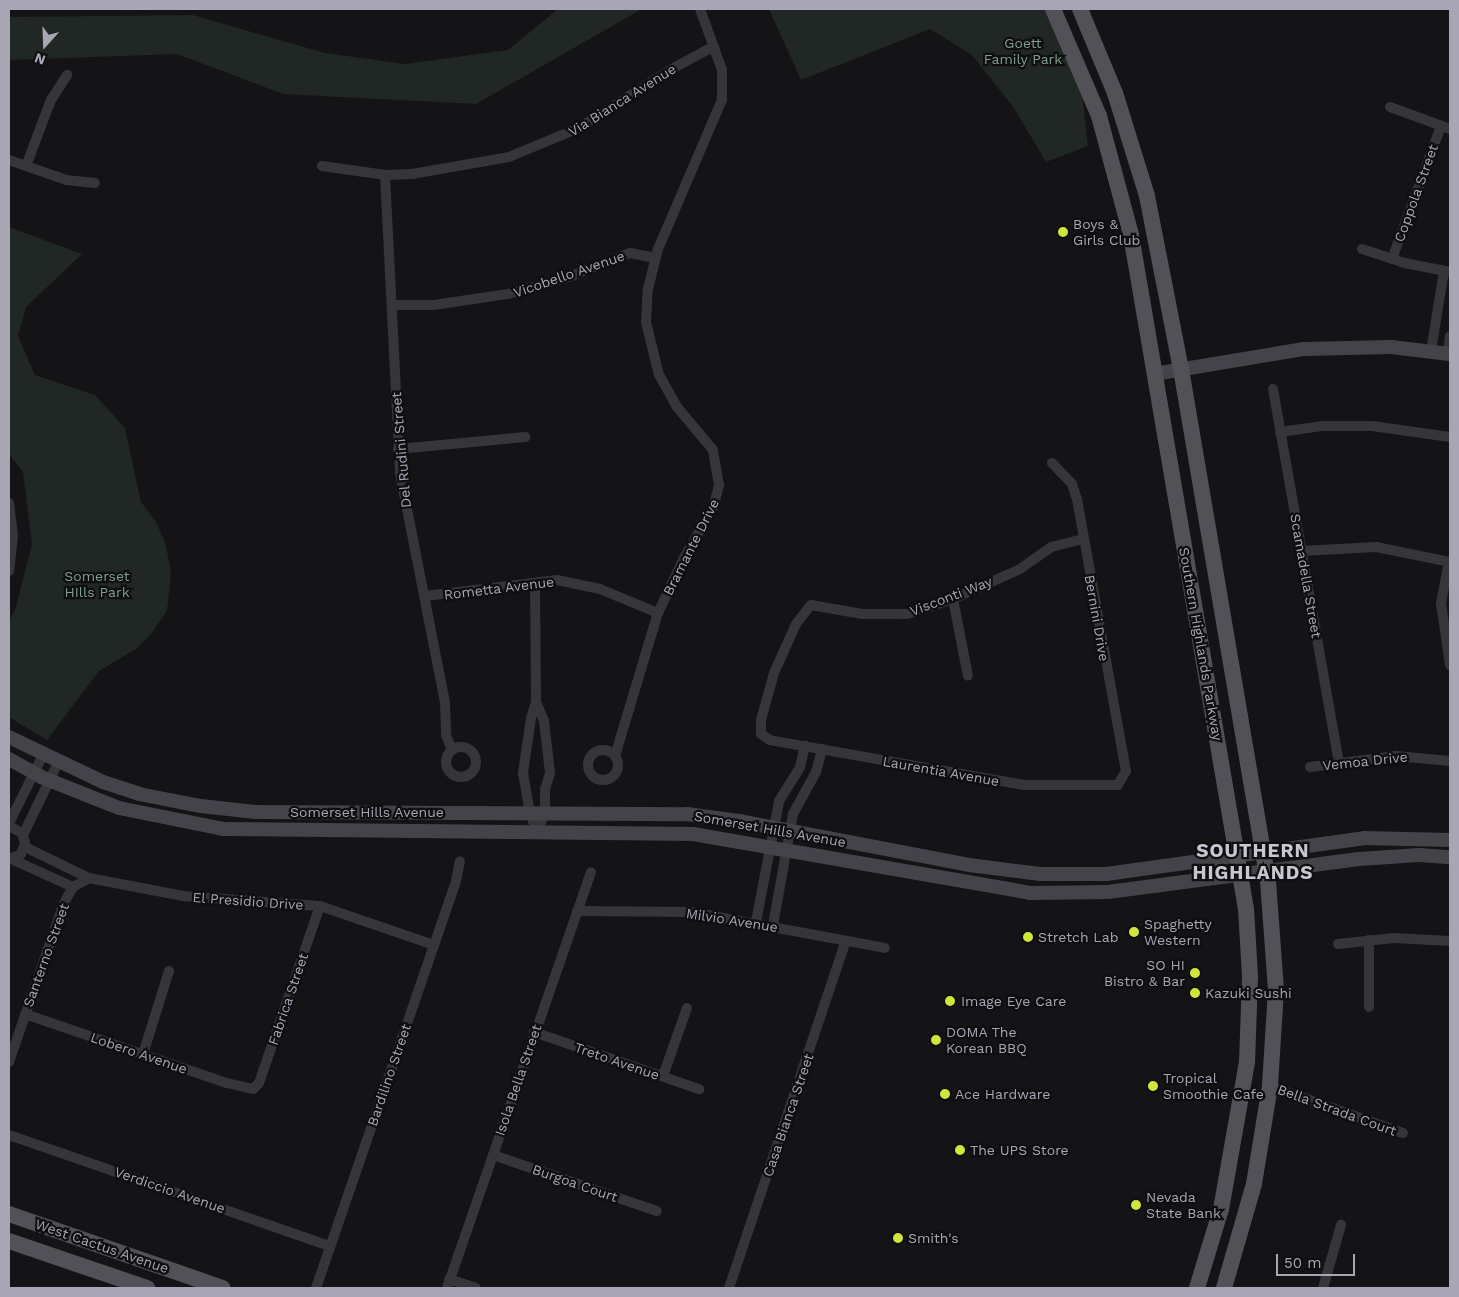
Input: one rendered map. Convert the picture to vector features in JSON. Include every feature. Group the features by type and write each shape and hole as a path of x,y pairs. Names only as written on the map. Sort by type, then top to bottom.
{"main road":[{"name":"Southern Highlands Parkway","path":"1053,9 1089,90 1116,170 1138,269 1154,374 1241,875 1250,977 1247,1062 1221,1208 1197,1288"},
{"name":"Southern Highlands Parkway","path":"1080,9 1104,61 1138,162 1181,369 1267,872 1276,990 1270,1086 1254,1184 1224,1288"},
{"path":"1154,374 1304,350 1390,347 1449,354"},
{"name":"Somerset Hills Avenue","path":"9,737 58,763 139,794 231,810 687,814 790,831 969,865 1040,874 1106,874 1263,850 1364,838 1450,840"},
{"name":"Somerset Hills Avenue","path":"9,759 49,781 119,808 223,829 654,832 724,838 770,845 965,884 1030,893 1088,893 1359,859 1419,855 1450,857"},
{"path":"965,884 969,865"},
{"name":"West Cactus Avenue","path":"9,1214 223,1288"},
{"name":"West Cactus Avenue","path":"9,1241 147,1288"}],"street":[{"name":"Bramante Drive","path":"615,756 658,613 684,558 713,508 719,473 713,450 676,407 652,356 646,305 655,258 722,100 724,79 700,9"},
{"name":"Via Bianca Avenue","path":"322,166 384,175 446,170 533,149 603,115 670,70 714,46"},
{"path":"26,166 51,100 67,75"},
{"path":"1390,107 1446,128"},
{"name":"Coppola Street","path":"1392,259 1446,128"},
{"path":"9,160 66,180 95,183"},
{"name":"Del Rudini Street","path":"384,175 398,449 403,502 445,702 446,735 452,750"},
{"path":"1362,249 1392,259 1447,271 1431,351"},
{"name":"Vicobello Avenue","path":"392,305 434,304 508,294 569,276 630,253 655,258"},
{"path":"1449,354 1450,336"},
{"name":"Scamadella Street","path":"1273,389 1339,762"},
{"path":"1280,432 1322,426 1372,426 1450,437"},
{"path":"398,449 525,437"},
{"name":"Bernini Drive","path":"1052,463 1072,484 1126,771 1123,780"},
{"path":"9,503 13,535 9,570"},
{"name":"Visconti Way","path":"761,734 761,720 774,673 796,624 811,605 886,616 907,614 953,599 1020,569 1051,547 1083,539"},
{"path":"1301,550 1376,547 1450,562 1441,603 1450,665"},
{"name":"Rometta Avenue","path":"424,596 557,580 587,585 658,613"},
{"path":"535,583 536,702 531,718 523,773 530,814 537,832"},
{"path":"953,599 968,676"},
{"path":"536,702 544,721 550,773 545,789 545,814 537,832"},
{"name":"Laurentia Avenue","path":"761,734 770,740 1024,785 1111,786 1123,780"},
{"path":"756,922 779,801 800,767 804,746"},
{"path":"773,925 795,807 816,772 822,749"},
{"path":"23,835 9,824 43,755"},
{"name":"Vemoa Drive","path":"1310,767 1396,756 1450,761"},
{"path":"10,859 21,854 25,847 23,835 58,763"},
{"name":"El Presidio Drive","path":"25,847 81,882"},
{"name":"El Presidio Drive","path":"10,859 81,882 183,896 320,906 434,944"},
{"name":"Bardilino Street","path":"316,1288 434,944 460,861"},
{"name":"Isola Bella Street","path":"448,1284 591,872"},
{"name":"Santerno Street","path":"9,1062 63,905 81,882"},
{"name":"Fabrica Street","path":"253,1089 259,1083 320,906"},
{"name":"Milvio Avenue","path":"577,911 691,912 773,925 885,948"},
{"path":"1338,944 1369,940 1415,938 1450,941"},
{"name":"Casa Bianca Street","path":"728,1288 846,940"},
{"path":"1369,940 1369,1007"},
{"path":"143,1054 169,971"},
{"path":"663,1076 687,1008"},
{"name":"Lobero Avenue","path":"25,1014 243,1088 253,1089"},
{"name":"Treto Avenue","path":"534,1032 699,1089"},
{"name":"Bella Strada Court","path":"1270,1086 1403,1133"},
{"name":"Verdiccio Avenue","path":"9,1135 330,1246"},
{"name":"Burgoa Court","path":"493,1155 657,1210"},
{"path":"1323,1288 1342,1225"},
{"path":"448,1284 476,1288"}],"green space":[{"path":"558,9 642,9 476,104 283,94 177,54 9,60 9,17 193,15 325,53 405,64 508,50"},
{"name":"Goett Family Park","path":"769,9 1050,9 1080,75 1088,146 1046,162 1014,108 972,55 930,29 801,80"},
{"name":"Somerset HIlls Park","path":"9,227 82,254 26,307 18,336 35,375 95,395 125,428 141,502 156,522 166,545 171,574 167,611 151,634 136,649 99,671 47,740 9,717 9,621 16,607 32,544 23,472 9,454"}],"place":[{"name":"Boys & Girls Club","path":"1063,232"},
{"name":"Spaghetty Western","path":"1134,932"},
{"name":"Stretch Lab","path":"1028,937"},
{"name":"SO HI Bistro & Bar","path":"1195,973"},
{"name":"Kazuki Sushi","path":"1195,993"},
{"name":"Image Eye Care","path":"950,1001"},
{"name":"DOMA The Korean BBQ","path":"936,1040"},
{"name":"Tropical Smoothie Cafe","path":"1153,1086"},
{"name":"Ace Hardware","path":"945,1094"},
{"name":"The UPS Store","path":"960,1150"},
{"name":"Nevada State Bank","path":"1136,1205"},
{"name":"Smith's","path":"898,1238"}],"district":[{"name":"SOUTHERN HIGHLANDS","path":"1253,862"}]}
